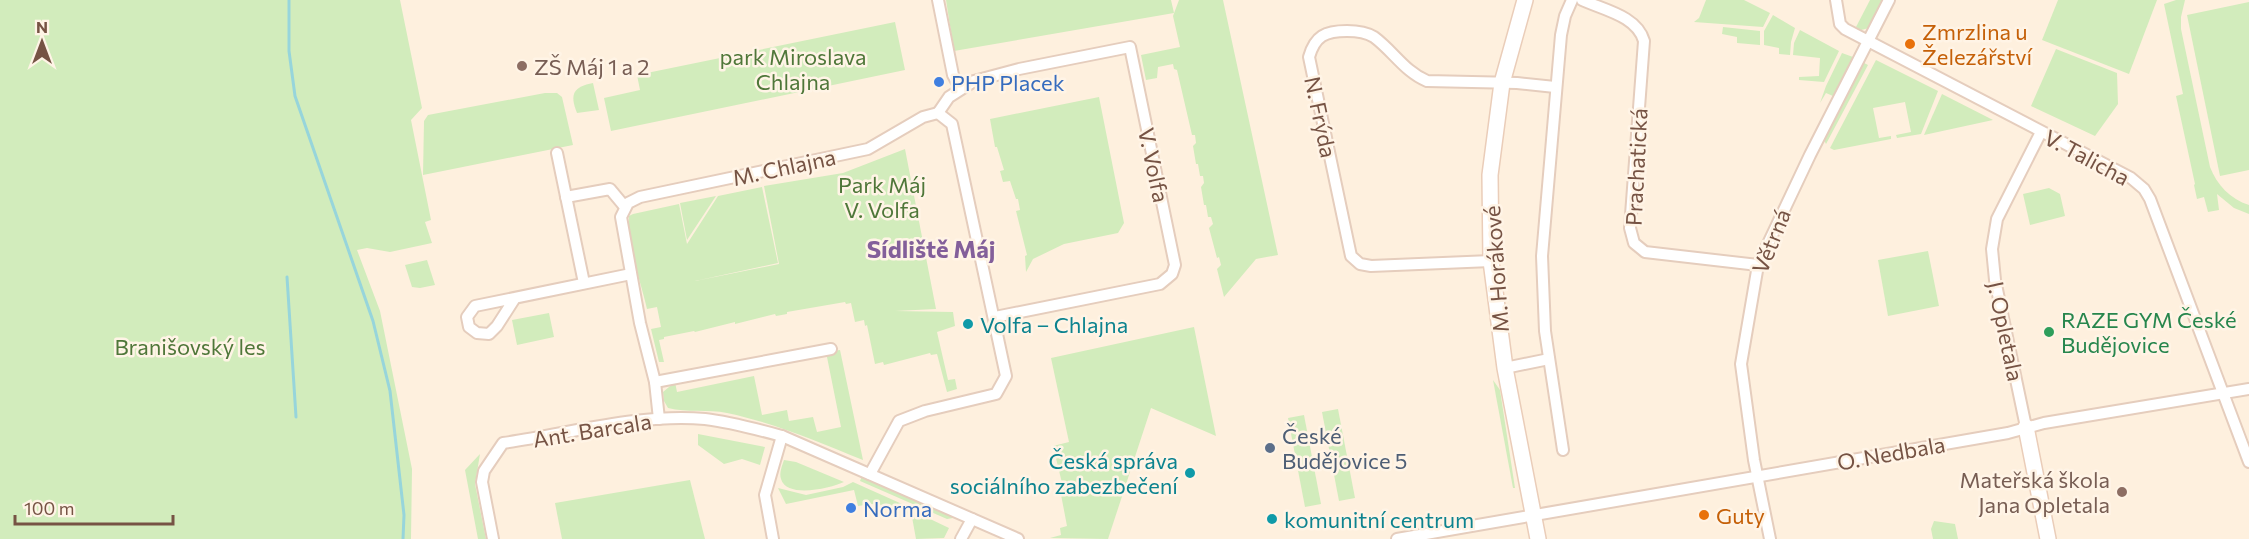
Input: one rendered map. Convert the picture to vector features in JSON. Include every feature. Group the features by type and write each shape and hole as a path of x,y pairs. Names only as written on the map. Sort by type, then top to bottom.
{"street":[{"path":"938,0 953,75 960,88"},
{"name":"M. Horákové","path":"1526,0 1502,83 1490,175 1491,261 1505,368 1539,539"},
{"path":"1563,450 1545,331 1542,256 1560,35 1572,0"},
{"name":"Prachatická","path":"1582,0 1631,22 1641,31 1644,41 1630,228 1634,243 1645,252 1758,265"},
{"name":"V. Talicha","path":"1836,0 1840,24 1845,29 2131,178 2144,189 2150,199 2249,462"},
{"name":"Větrná","path":"1770,539 1741,364 1758,265 1867,40 1889,0"},
{"name":"N. Frýda","path":"1491,261 1371,266 1360,264 1351,256 1347,246 1309,57 1312,45 1321,36 1332,31 1357,31 1372,36 1416,76 1427,81 1502,83"},
{"name":"V. Volfa","path":"938,113 943,104 960,88 968,84 1000,73 1130,47 1174,264 1172,274 1160,284 995,317"},
{"path":"1502,83 1556,87"},
{"path":"870,474 899,421 925,411 996,394 1006,376 952,124 938,113"},
{"name":"M. Chlajna","path":"625,207 631,200 639,197 868,149 923,117 938,113"},
{"name":"J. Opletala","path":"2041,132 2004,204 1993,233 1992,249 1995,280 2048,539"},
{"path":"557,153 584,283"},
{"path":"566,197 610,189 625,207 621,217 640,323 655,382 659,419"},
{"path":"515,298 497,326 489,334 477,333 469,327 466,317 475,306 631,274"},
{"path":"655,382 831,349"},
{"path":"1505,368 1549,359"},
{"name":"O. Nedbala","path":"1533,516 2249,389"},
{"name":"Ant. Barcala","path":"493,539 482,482 484,471 503,443 659,419 704,419 782,436 1018,539"},
{"path":"773,539 765,495 782,436"},
{"path":"1397,539 1533,516"},
{"path":"961,539 972,519"}],"green space":[{"name":"Branišovský les","path":"0,0 400,0 422,108 411,120 431,220 425,222 432,243 390,252 367,248 357,250 380,311 412,469 411,539 0,539"},
{"path":"946,0 1171,0 1174,13 954,51"},
{"path":"1179,0 1223,0 1278,255 1256,259 1224,297 1217,269 1221,265 1209,228 1213,224 1211,217 1208,217 1206,205 1204,205 1201,187 1204,183 1203,176 1200,176 1198,164 1196,164 1193,146 1196,143 1195,135 1192,135 1177,70 1174,69 1173,64 1158,67 1157,78 1146,80 1141,55 1180,47 1173,16"},
{"path":"1706,0 1744,0 1770,13 1763,27 1694,22 1699,18"},
{"path":"1870,0 1883,0 1869,28 1861,30 1856,27"},
{"path":"2058,0 2157,0 2129,74 2042,40"},
{"path":"2185,0 2181,29 2210,167 2216,180 2225,190 2236,199 2249,205 2249,214 2234,208 2217,194 2219,210 2208,212 2204,197 2197,199 2176,96 2183,94 2164,4"},
{"path":"2249,2 2249,170 2220,176 2187,15"},
{"path":"1773,15 1795,28 1790,55 1779,54 1779,48 1764,45 1764,31"},
{"name":"park Miroslava Chlajna","path":"895,22 905,70 611,131 604,98 640,90 637,75"},
{"path":"1723,27 1760,31 1760,45 1737,43 1737,37 1722,34"},
{"path":"1800,30 1839,51 1824,82 1799,80 1799,77 1819,76 1820,58 1793,55 1794,43"},
{"path":"2056,49 2117,73 2118,104 2095,136 2031,106"},
{"path":"1842,53 1853,57 1833,96 1826,93 1820,103 1826,86"},
{"path":"1876,60 1938,91 1921,134 1897,138 1896,135 1911,132 1905,102 1873,108 1879,138 1891,136 1891,139 1834,150 1830,148"},
{"path":"1862,62 1868,65 1826,144 1823,138"},
{"path":"593,83 599,110 577,113 573,100 575,92"},
{"path":"545,93 557,93 562,97 573,145 423,175 424,121 428,115"},
{"path":"1942,94 1993,120 1924,135"},
{"path":"1099,97 1124,223 1118,233 1064,244 1033,259 1026,272 1025,256 1027,255 1016,211 1020,210 1018,199 1016,199 1010,181 1003,182 1000,171 1004,170 997,147 995,147 990,119"},
{"name":"Park Máj V. Volfa","path":"905,149 936,309 895,311 953,312 955,326 937,332 948,380 955,379 957,389 947,392 937,354 931,355 930,353 884,365 883,362 875,364 867,325 865,326 864,320 855,322 851,303 846,304 845,302 664,337 659,340 664,362 659,362 651,329 661,327 657,307 647,309 632,250 629,216 679,204 687,244 718,196 762,187 778,263 695,281 779,264 764,186 843,173"},
{"path":"2049,188 2060,194 2065,216 2030,225 2023,194"},
{"path":"716,196 687,240 680,203"},
{"path":"1928,251 1939,306 1888,316 1878,260"},
{"path":"427,260 435,285 412,287 405,265"},
{"path":"549,313 554,337 517,345 512,320"},
{"path":"1194,327 1216,436 1151,408 1108,539 1050,538 1061,535 1060,528 1067,526 1059,484 1062,483 1053,446 1069,442 1051,358"},
{"path":"840,350 863,460 762,422 720,412 668,408 664,401 663,392 675,382 677,392 754,376 762,415 787,410 789,421 813,417 817,432 841,427 826,352"},
{"path":"1493,380 1500,390 1515,488 1513,488"},
{"path":"1338,409 1355,498 1339,501 1322,412"},
{"path":"1304,415 1321,504 1305,507 1288,418"},
{"path":"698,434 765,447 760,465 742,459 724,464 698,445"},
{"path":"480,454 475,484 486,539 478,539 465,470"},
{"path":"784,460 796,462 844,482 820,489 792,489 781,479"},
{"path":"862,476 951,515 953,518 947,519 860,481"},
{"path":"690,480 705,539 562,539 555,503"},
{"path":"853,482 902,504 898,511 882,507 879,503 858,506 854,490 786,504 778,488 806,495 843,487"},
{"path":"905,507 949,528 944,538 916,539 912,517 902,512"},
{"path":"1934,521 1955,524 1958,539 1933,539 1931,529"}],"waterway":[{"path":"289,0 289,51 295,96 373,321 390,391 404,515 403,539"},
{"path":"287,277 296,417"}],"place":[{"name":"Zmrzlina u Železářství","path":"1910,44"},
{"name":"ZŠ Máj 1 a 2","path":"522,66"},
{"name":"PHP Placek","path":"939,82"},
{"name":"Volfa – Chlajna","path":"968,324"},
{"name":"RAZE GYM České Budějovice","path":"2049,332"},
{"name":"České Budějovice 5","path":"1270,448"},
{"name":"Česká správa sociálního zabezbečení","path":"1190,473"},
{"name":"Mateřská škola Jana Opletala","path":"2122,492"},
{"name":"Norma","path":"851,508"},
{"name":"Guty","path":"1704,515"},
{"name":"komunitní centrum","path":"1272,519"}],"district":[{"name":"Sídliště Máj","path":"931,248"}]}
